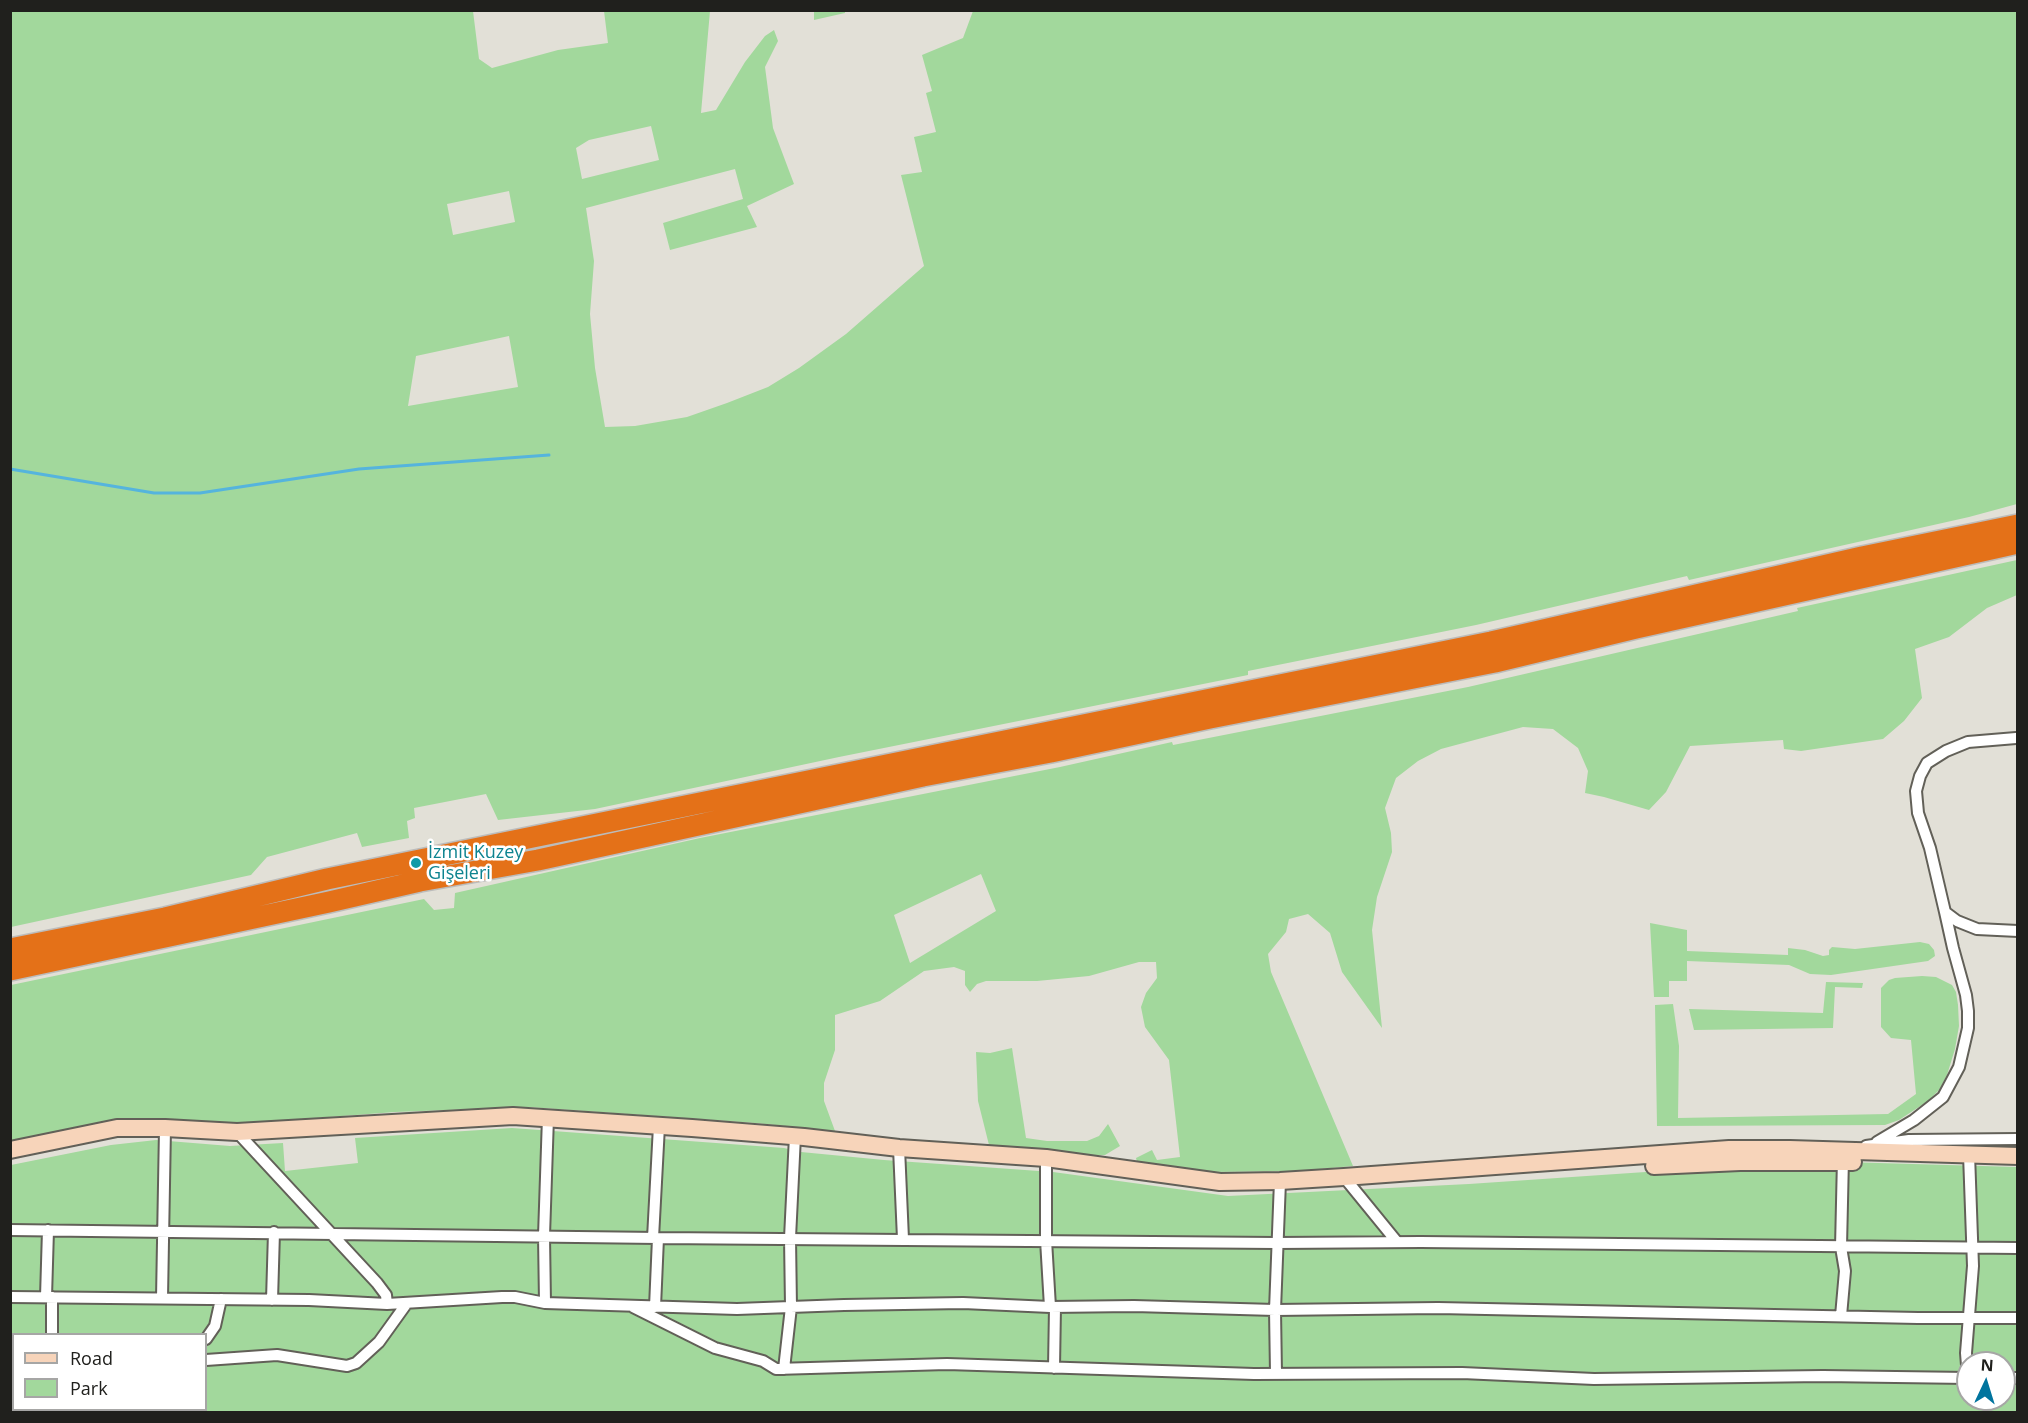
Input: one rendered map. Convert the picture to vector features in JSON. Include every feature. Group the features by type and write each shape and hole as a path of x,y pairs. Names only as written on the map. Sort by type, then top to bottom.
{"highway":[{"path":"10,950 165,918 327,879 1491,642 1863,557 2018,525"},
{"path":"10,970 420,881 538,860 923,776 1495,662 1636,628 2018,543"}],"main road":[{"path":"10,1150 98,1131 141,1127 165,1132 241,1137 481,1117 795,1140 1220,1182 1279,1185 1729,1149 1843,1157 1969,1159 2018,1156"},
{"path":"10,1159 130,1136 165,1132"},
{"path":"1969,1159 2018,1167"}],"street":[{"path":"1841,1316 1845,1271 1841,1247 1843,1157 1874,1144 1914,1120 1943,1097 1959,1067 1968,1028 1966,995 1930,848 1918,813 1916,791 1920,776 1927,763 1946,751 1968,742 2016,738"},
{"path":"1945,912 1957,921 1977,928 2018,931"},
{"path":"545,1303 547,1121"},
{"path":"655,1306 659,1130"},
{"path":"162,1298 165,1132"},
{"path":"241,1137 377,1283 386,1295 387,1304"},
{"path":"1874,1144 1909,1140 2018,1139"},
{"path":"784,1369 791,1307 790,1238 795,1140"},
{"path":"899,1151 903,1239"},
{"path":"1966,1351 1973,1248 1969,1159"},
{"path":"1046,1163 1046,1240 1052,1307 1054,1368"},
{"path":"1348,1181 1397,1242"},
{"path":"1276,1374 1276,1243 1279,1185"},
{"path":"10,1230 655,1238 2018,1248"},
{"path":"48,1230 52,1333"},
{"path":"272,1300 274,1232"},
{"path":"10,1297 221,1299 387,1304 515,1297 545,1303 737,1309 963,1303 1052,1307 1134,1306 1275,1310 1438,1308 2018,1317"},
{"path":"207,1338 215,1326 221,1299"},
{"path":"207,1360 278,1354 347,1366 356,1364 380,1342 407,1303"},
{"path":"630,1306 715,1348 763,1361 776,1369 947,1364 1276,1374 1462,1373 1594,1379 1822,1376 1956,1378"}],"green space":[{"path":"10,11 473,11 479,59 492,68 558,50 608,43 604,11 710,11 701,113 716,110 745,62 765,36 774,30 778,41 765,67 773,128 794,184 747,206 757,227 670,250 663,223 743,199 735,169 586,208 594,261 590,314 595,368 605,427 635,426 687,417 768,387 846,334 924,266 901,175 922,172 914,137 936,132 926,93 932,91 922,55 963,38 973,11 2017,11 2017,504 1969,517 1689,580 1687,576 1476,625 1248,671 1248,675 839,757 595,809 498,820 486,794 414,808 415,818 407,821 409,838 362,847 357,833 267,857 251,875 11,927","holes":["651,126 659,160 582,179 576,148 589,140","509,191 515,222 453,235 447,204","509,336 518,387 408,406 416,356"]},
{"path":"814,11 845,11 845,13 814,20"},
{"path":"2017,560 2017,595 1987,608 1949,637 1915,649 1922,698 1904,721 1883,739 1801,751 1784,749 1783,740 1690,746 1666,792 1649,810 1585,793 1588,771 1578,748 1553,729 1523,727 1441,749 1418,761 1396,778 1385,808 1391,833 1392,852 1377,897 1372,930 1382,1028 1342,972 1330,933 1308,914 1289,919 1286,932 1268,954 1271,972 1353,1166 1299,1171 1209,1172 1137,1162 1136,1158 1152,1150 1157,1160 1180,1157 1169,1060 1145,1027 1141,1007 1146,993 1157,978 1156,962 1139,962 1089,976 1037,981 986,981 977,984 970,992 965,985 965,971 954,967 924,971 880,1001 835,1015 835,1050 824,1083 824,1101 835,1131 528,1107 395,1112 237,1124 70,1130 11,1141 11,985 424,899 434,910 454,908 455,893 700,838 1060,767 1172,742 1173,745 1468,687 1798,611 1797,608","holes":["981,874 996,911 910,963 894,915"]},
{"path":"1650,923 1687,930 1687,951 1788,955 1788,948 1805,950 1823,956 1829,955 1832,947 1855,949 1920,942 1929,944 1935,956 1928,961 1831,975 1810,974 1789,965 1687,961 1687,981 1669,981 1669,997 1654,997"},
{"path":"1936,977 1952,985 1956,992 1959,1026 1947,1075 1939,1090 1928,1101 1899,1120 1885,1125 1657,1126 1655,1005 1673,1004 1679,1046 1678,1118 1888,1114 1916,1094 1911,1040 1891,1038 1881,1027 1881,988 1889,980 1895,978"},
{"path":"1826,982 1863,983 1862,988 1835,987 1833,1028 1694,1030 1689,1009 1823,1013"},
{"path":"1012,1048 1026,1138 1047,1141 1087,1141 1099,1136 1108,1124 1120,1146 1105,1155 1085,1156 989,1145 978,1101 976,1052 990,1053"},
{"path":"512,1128 784,1148 801,1152 884,1160 1053,1172 1228,1196 1469,1184 1778,1163 1843,1162 2017,1167 2017,1412 11,1412 11,1165 111,1145 156,1140 230,1146 283,1143 285,1171 358,1163 355,1138"}],"waterway":[{"path":"10,469 154,493 200,493 359,469 549,455"}],"place":[{"name":"İzmit Kuzey Gişeleri","path":"416,863"}]}
